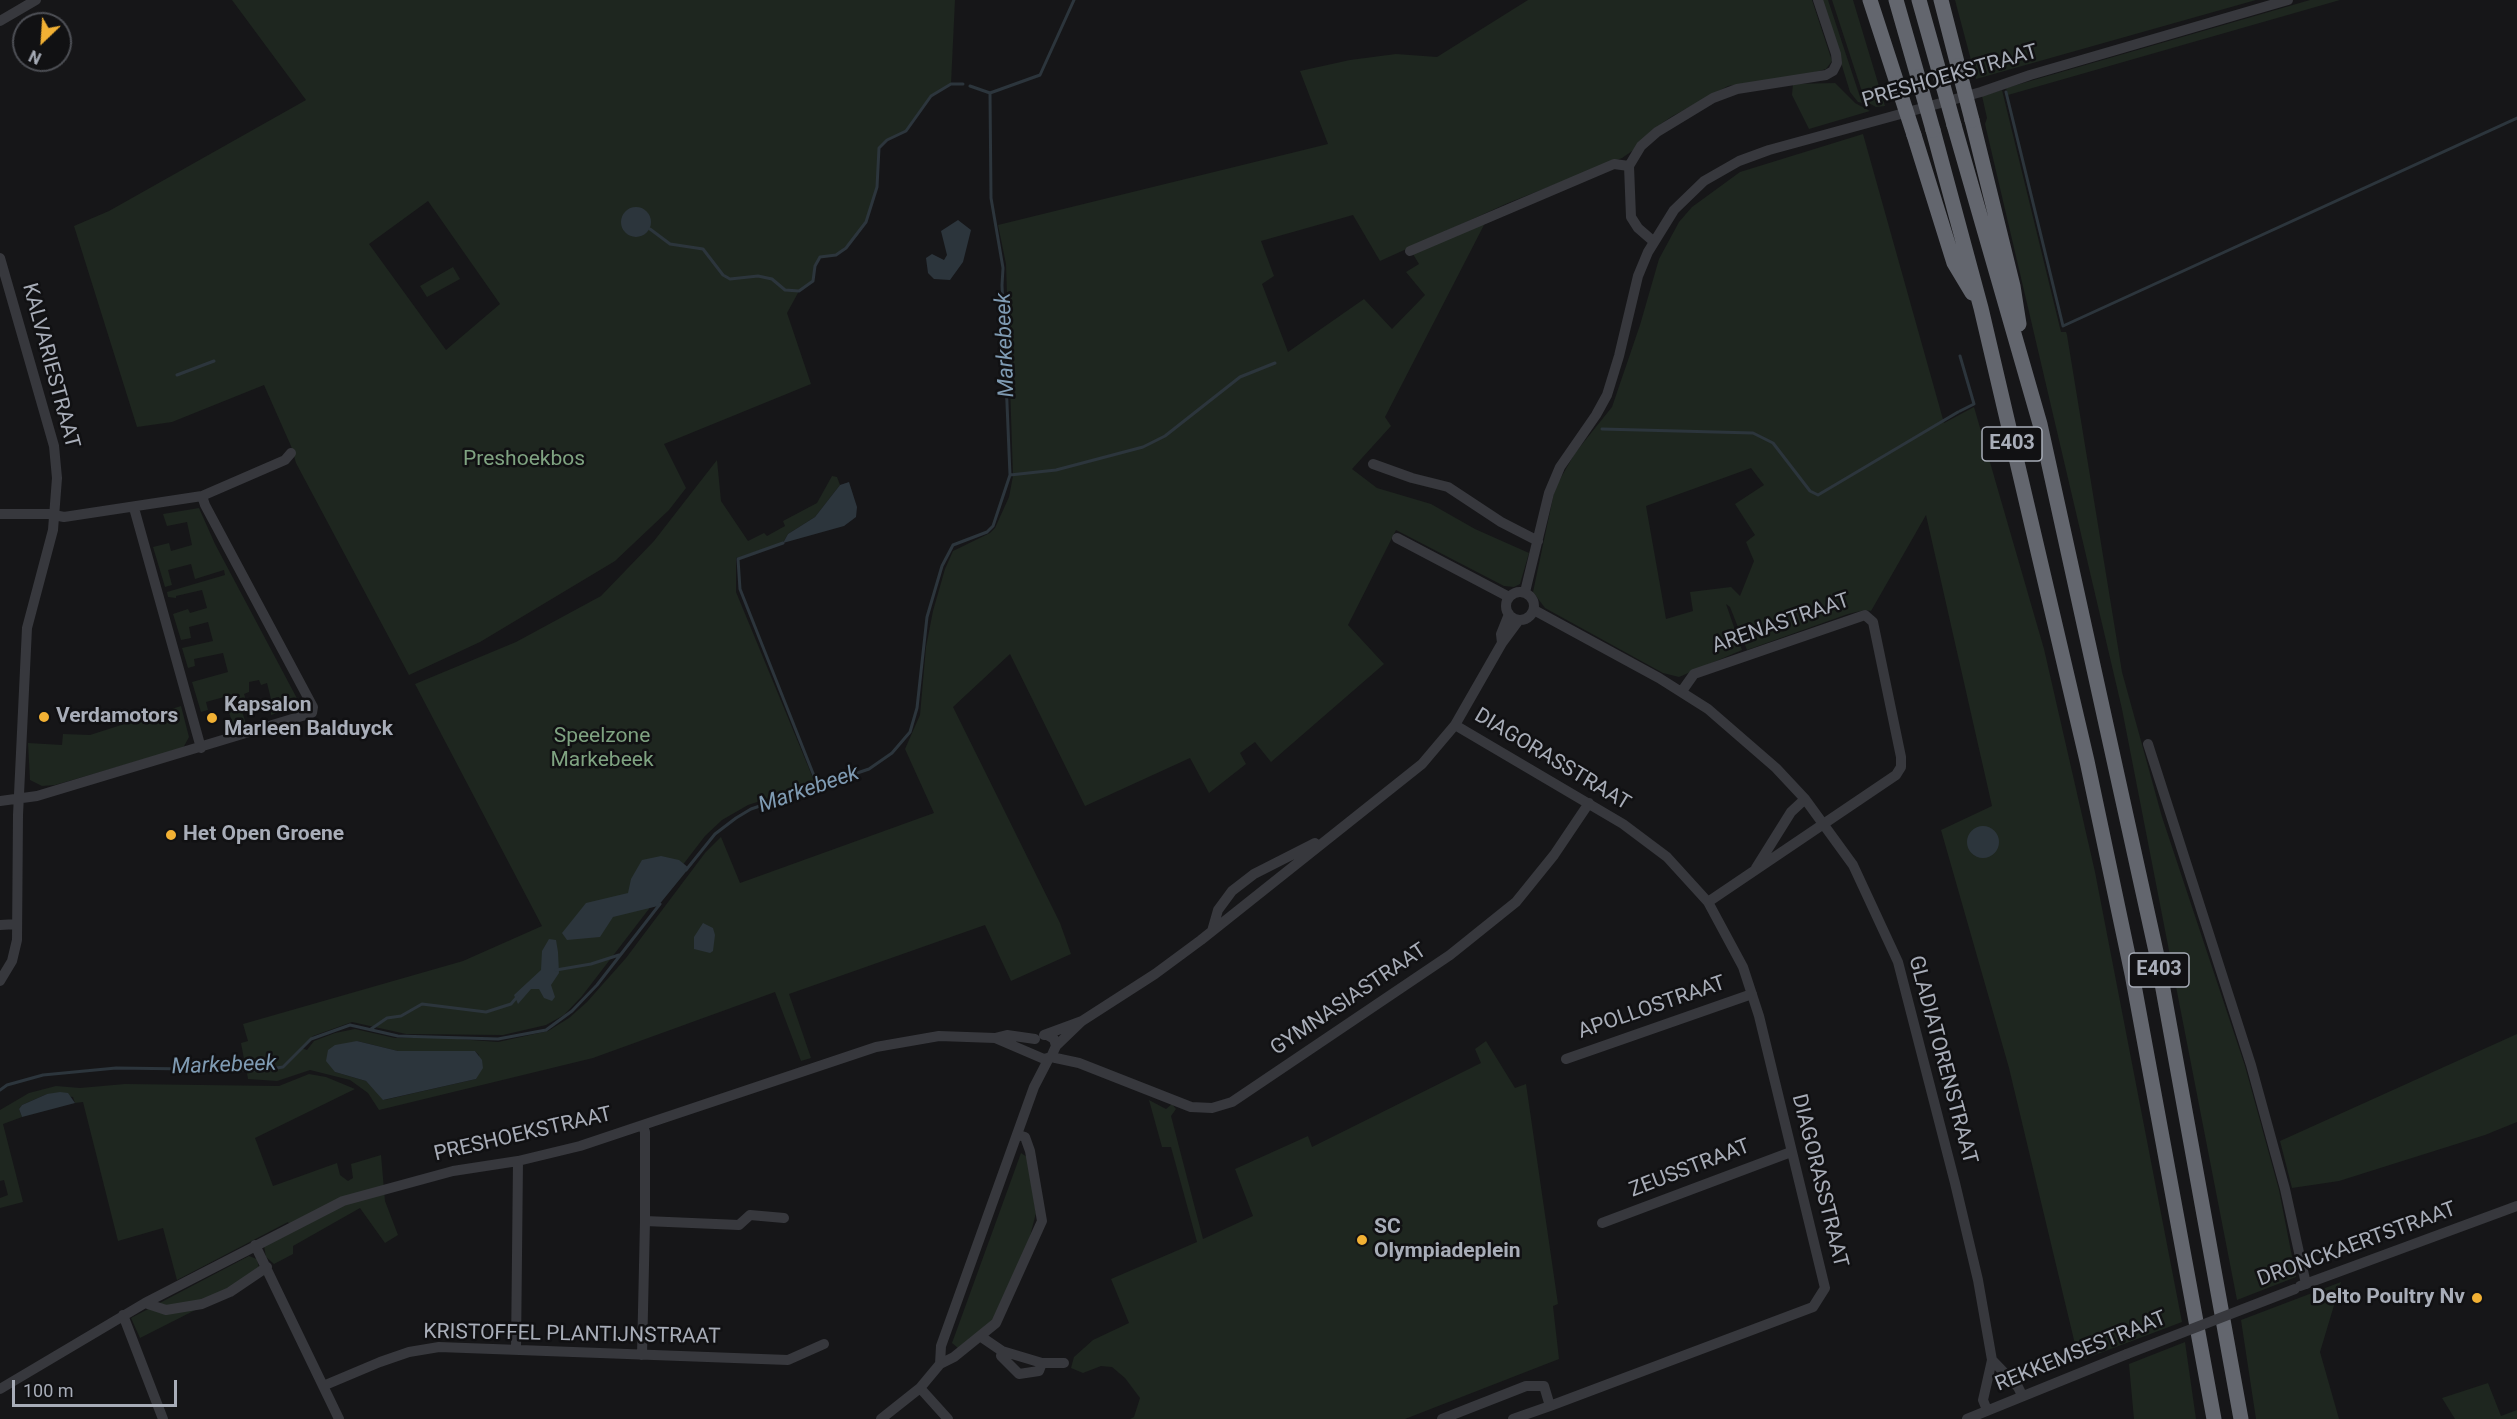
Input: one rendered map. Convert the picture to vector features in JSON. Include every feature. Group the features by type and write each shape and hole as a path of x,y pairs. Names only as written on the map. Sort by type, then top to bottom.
{"highway":[{"path":"1870,0 1954,263 1981,308"},
{"name":"E403","path":"1896,0 1981,308 2087,761 2132,974 2214,1419"},
{"name":"E403","path":"1919,0 1989,253 2027,372 2157,956 2241,1419"},
{"path":"1941,0 2013,286 2027,372"}],"street":[{"path":"0,21 36,0"},
{"path":"1653,241 1638,228 1631,217 1629,166 1641,146 1657,132 1713,98 1737,89 1826,75 1833,71 1837,63 1836,54 1818,0"},
{"name":"PRESHOEKSTRAAT","path":"1525,592 1555,477 1607,394 1619,356 1638,276 1653,241 1670,216 1693,190 1717,173 1754,155 1850,126 1981,92 2030,75 2288,0"},
{"path":"1410,251 1608,166 1620,163 1629,166"},
{"name":"KALVARIESTRAAT","path":"0,258 54,446 57,478 56,516 27,628 17,924 12,962 0,981"},
{"path":"0,514 64,517 202,496 285,460 291,453"},
{"path":"1373,464 1412,478 1448,487 1501,522 1538,542"},
{"path":"0,801 37,796 312,713 313,707 202,496"},
{"path":"134,508 201,748"},
{"path":"1397,538 1509,597"},
{"path":"1034,1087 1035,1054 1032,1049 1035,1038 1082,1021 1155,974 1422,764 1455,725 1502,643 1520,620 1528,617 1534,609 1533,599 1525,592 1516,592 1509,597 1506,606 1509,614 1520,620"},
{"name":"GLADIATORENSTRAAT","path":"1534,609 1682,691 1738,734 1805,799 1826,824 1864,886 1898,963 1978,1280 1992,1360 1983,1400 1987,1410"},
{"path":"1502,643 1501,634 1509,614"},
{"name":"ARENASTRAAT","path":"1682,691 1694,674 1860,615 1870,619 1894,724 1900,767 1896,775 1826,824"},
{"name":"DIAGORASSTRAAT","path":"1455,725 1589,803 1666,857 1708,902 1743,968 1752,994 1825,1288 1813,1307 1513,1419"},
{"path":"2148,744 2251,1065 2285,1188 2306,1284"},
{"path":"1754,871 1791,812 1805,799"},
{"name":"GYMNASIASTRAAT","path":"1053,1052 1068,1052 1079,1063 1191,1107 1212,1108 1232,1102 1450,955 1516,902 1554,855 1589,803"},
{"path":"1708,902 1826,824"},
{"path":"1212,931 1218,910 1232,891 1254,874 1339,830"},
{"path":"0,925 17,924"},
{"name":"APOLLOSTRAAT","path":"1566,1059 1752,994"},
{"path":"940,1364 941,1346 1034,1087 1053,1052 1082,1021"},
{"name":"PRESHOEKSTRAAT","path":"0,1389 123,1315 344,1201 453,1171 518,1161 580,1146 876,1047 939,1036 995,1038 1007,1035 1035,1038"},
{"path":"1047,1035 1054,1039 1053,1052"},
{"name":"PRESHOEKSTRAAT","path":"995,1038 1035,1054"},
{"path":"1035,1054 1053,1052"},
{"path":"642,1355 645,1221 645,1132 643,1126"},
{"path":"881,1419 920,1388 940,1364 954,1357 996,1323 1042,1221 1030,1151 1025,1137 1018,1135"},
{"name":"ZEUSSTRAAT","path":"1602,1223 1791,1152"},
{"path":"516,1350 518,1161"},
{"name":"DRONCKAERTSTRAAT","path":"2211,1321 2517,1206"},
{"path":"645,1221 739,1225 750,1215 784,1218"},
{"path":"255,1245 339,1419"},
{"path":"145,1303 165,1310 202,1304 230,1292 267,1268"},
{"path":"123,1315 163,1419"},
{"name":"REKKEMSESTRAAT","path":"1967,1419 2211,1321"},
{"path":"980,1336 1002,1351 1042,1363 1064,1363"},
{"name":"KRISTOFFEL PLANTIJNSTRAAT","path":"323,1386 408,1352 439,1347 788,1360 824,1344"},
{"path":"1002,1351 1001,1356 1019,1374 1039,1371 1042,1363"},
{"path":"1992,1360 2019,1387 2022,1395"},
{"path":"1442,1419 1537,1384 1545,1386 1550,1406"},
{"path":"920,1388 948,1419"}],"green space":[{"name":"Preshoekbos","path":"232,0 955,0 951,84 930,96 906,131 887,140 880,148 877,187 870,212 858,235 836,255 820,257 815,266 813,281 799,291 787,313 811,384 664,444 686,488 669,510 615,561 480,642 409,675 296,463 291,446 264,385 172,422 137,427 74,226 109,211 306,100","holes":["428,201 500,304 446,350 369,244"]},
{"name":"Speelzone Markebeek","path":"1528,0 1812,0 1832,61 1826,69 1809,74 1728,86 1671,117 1652,130 1635,149 1622,158 1508,203 1380,261 1353,215 1261,241 1274,276 1262,284 1288,352 1364,299 1392,329 1425,295 1406,272 1419,264 1413,254 1485,223 1385,417 1391,426 1352,469 1377,488 1431,504 1475,529 1529,553 1520,584 1514,587 1504,586 1396,530 1348,625 1384,664 1271,762 1255,742 1240,753 1246,764 1209,793 1190,758 1085,806 1010,654 953,707 1060,923 1071,954 1011,981 985,925 789,994 811,1058 801,1061 775,992 593,1058 379,1110 368,1093 350,1080 310,1070 277,1081 248,1079 246,1067 236,1066 235,1062 244,1059 241,1043 248,1041 243,1024 463,961 542,926 415,684 516,642 601,596 654,541 717,460 721,501 748,541 764,533 767,536 785,526 783,521 817,503 832,476 837,477 840,485 815,517 788,534 783,543 736,558 736,592 815,783 748,805 722,820 705,836 582,996 564,1015 546,1025 503,1035 406,1034 352,1022 313,1036 301,1048 307,1050 314,1041 355,1029 395,1038 445,1038 498,1042 548,1031 569,1018 587,1002 626,958 705,853 721,837 740,883 934,813 905,749 920,715 926,647 933,611 945,569 953,551 990,533 995,528 1009,497 1013,476 1006,264 998,225 1328,144 1300,71 1350,60 1396,54 1437,57","holes":["357,1041 398,1051 475,1051 479,1055 476,1079 384,1100 366,1081 335,1072"]},
{"path":"1822,0 1828,0 1862,103 1858,102 1850,92"},
{"path":"1832,0 1853,0 1885,106 1876,107 1865,101"},
{"path":"1955,0 2256,0 1976,79"},
{"path":"2310,0 2340,0 2008,95 2006,88"},
{"path":"1835,83 1855,103 1870,111 1809,129 1792,95 1793,84"},
{"path":"2002,90 2061,332 2066,332 2067,335 2122,672 2162,817 2245,1066 2279,1190 2296,1277 2237,1300 2122,709 1985,124 1987,118 1982,96"},
{"path":"1863,134 1944,423 1974,407 2044,649 2095,872 2182,1322 2079,1361 2009,1068 1941,830 1992,806 1926,515 1871,611 1848,614 1747,650 1730,607 1726,604 1742,650 1679,677 1663,673 1545,608 1533,592 1555,488 1575,453 1612,407 1640,325 1659,259 1679,222 1692,207 1740,172","holes":["1751,468 1764,485 1735,504 1755,535 1746,542 1754,561 1740,596 1731,587 1690,592 1693,611 1666,619 1646,506"]},
{"path":"453,267 460,279 427,297 420,286"},
{"path":"199,508 215,544 301,706 271,715 271,708 281,706 279,697 271,699 267,683 261,685 259,680 249,682 249,692 244,694 247,703 240,705 246,724 234,728 224,697 206,702 208,710 201,712 192,682 228,672 223,653 194,659 195,666 188,668 182,648 213,641 208,622 189,627 191,638 181,640 173,614 188,609 190,613 207,608 202,590 176,596 176,598 168,597 167,592 225,575 224,570 195,579 191,564 168,570 172,585 165,587 153,547 169,543 171,551 192,545 187,522 167,526 163,514"},
{"path":"181,706 189,737 183,748 55,785 42,786 30,780 28,743 62,745 63,734 90,735"},
{"path":"2517,1034 2517,1122 2485,1135 2339,1181 2292,1188 2280,1141"},
{"name":"SC Olympiadeplein","path":"1486,1041 1515,1088 1526,1084 1558,1304 1553,1306 1559,1359 1405,1419 1130,1419 1134,1417 1140,1398 1125,1378 1112,1367 1101,1366 1083,1373 1071,1368 1074,1357 1093,1340 1129,1323 1111,1279 1197,1242 1171,1147 1162,1147 1149,1100 1166,1109 1172,1104 1176,1109 1171,1116 1203,1239 1253,1216 1235,1169 1308,1136 1312,1147 1481,1063 1475,1049"},
{"path":"309,1074 326,1077 355,1089 255,1138 273,1186 337,1163 340,1175 348,1181 353,1178 351,1164 381,1155 385,1201 398,1235 385,1243 360,1208 293,1246 293,1254 274,1264 266,1257 264,1246 292,1230 288,1222 177,1280 163,1228 118,1241 83,1102 75,1103 73,1097 47,1094 22,1105 19,1109 22,1117 3,1124 23,1202 0,1208 0,1198 8,1195 4,1180 0,1181 0,1110 29,1093 56,1086 80,1088 125,1084 279,1086"},
{"path":"1021,1153 1027,1157 1036,1213 1029,1240 994,1320 958,1348 952,1343"},
{"path":"249,1256 257,1259 259,1268 221,1297 140,1338 131,1318"},
{"path":"2341,1282 2320,1352 2339,1419 2256,1419 2241,1320"},
{"path":"2185,1342 2196,1419 2134,1419 2129,1364"},
{"path":"2488,1383 2501,1416 2517,1410 2517,1419 2455,1419 2442,1398"}],"shaded area":[{"path":"636,207 642,208 650,216 650,228 642,236 636,237 630,236 622,228 621,222 622,216 630,208"},
{"path":"958,220 971,230 963,262 950,280 934,279 928,273 926,258 932,254 944,260 947,255 941,231"},
{"path":"849,482 857,507 856,517 844,526 783,543 788,534 815,517 840,485"},
{"path":"1983,826 1994,831 1999,842 1994,853 1983,858 1972,853 1967,842 1972,831"},
{"path":"661,856 679,860 689,868 658,906 613,917 600,937 567,940 562,933 586,903 628,893 631,879 642,860"},
{"path":"703,923 713,928 715,935 713,951 710,953 694,949 694,937"},
{"path":"549,939 556,940 558,952 559,973 551,985 555,997 552,1001 544,998 539,989 531,989 518,1004 514,995 541,970 542,951"},
{"path":"357,1041 398,1051 475,1051 482,1060 483,1068 476,1079 383,1100 366,1081 335,1072 326,1061 328,1050 335,1045"},
{"path":"68,1093 75,1103 22,1117 19,1109 22,1105 47,1094"}],"waterway":[{"name":"Markebeek","path":"686,870 715,834 736,818 751,809 869,769 892,753 910,732 917,708 927,617 942,566 953,545 987,532 993,526 1010,475 1003,268 991,198 990,93 1040,75 1074,0"},
{"path":"650,229 670,244 703,249 723,275 730,279 758,276 772,279 785,290 799,291 813,281 815,266 820,257 836,255 846,248 866,222 877,187 879,148 887,140 906,131 931,96 951,84 963,84"},
{"path":"970,86 990,93"},
{"path":"2006,92 2063,326 2517,118"},
{"path":"1960,356 1974,404 1960,411"},
{"path":"177,375 214,361"},
{"path":"1010,475 1056,470 1143,447 1165,436 1240,377 1275,363"},
{"path":"1602,429 1753,433 1773,443 1810,491 1818,495 1958,412"},
{"path":"783,543 738,559 740,589 818,786"},
{"name":"Markebeek","path":"0,1090 7,1085 43,1075 116,1068 264,1070 283,1067 311,1039 350,1025 398,1036 498,1039 546,1030 572,1011 597,985 660,904"},
{"path":"556,970 591,964 619,955"},
{"path":"371,1029 387,1018 401,1016 422,1004 486,1012 511,1004 517,997"}],"place":[{"name":"Verdamotors","path":"44,717"},
{"name":"Kapsalon Marleen Balduyck","path":"212,718"},
{"name":"Het Open Groene","path":"171,835"},
{"name":"SC Olympiadeplein","path":"1362,1240"},
{"name":"Delto Poultry Nv","path":"2477,1298"}]}
